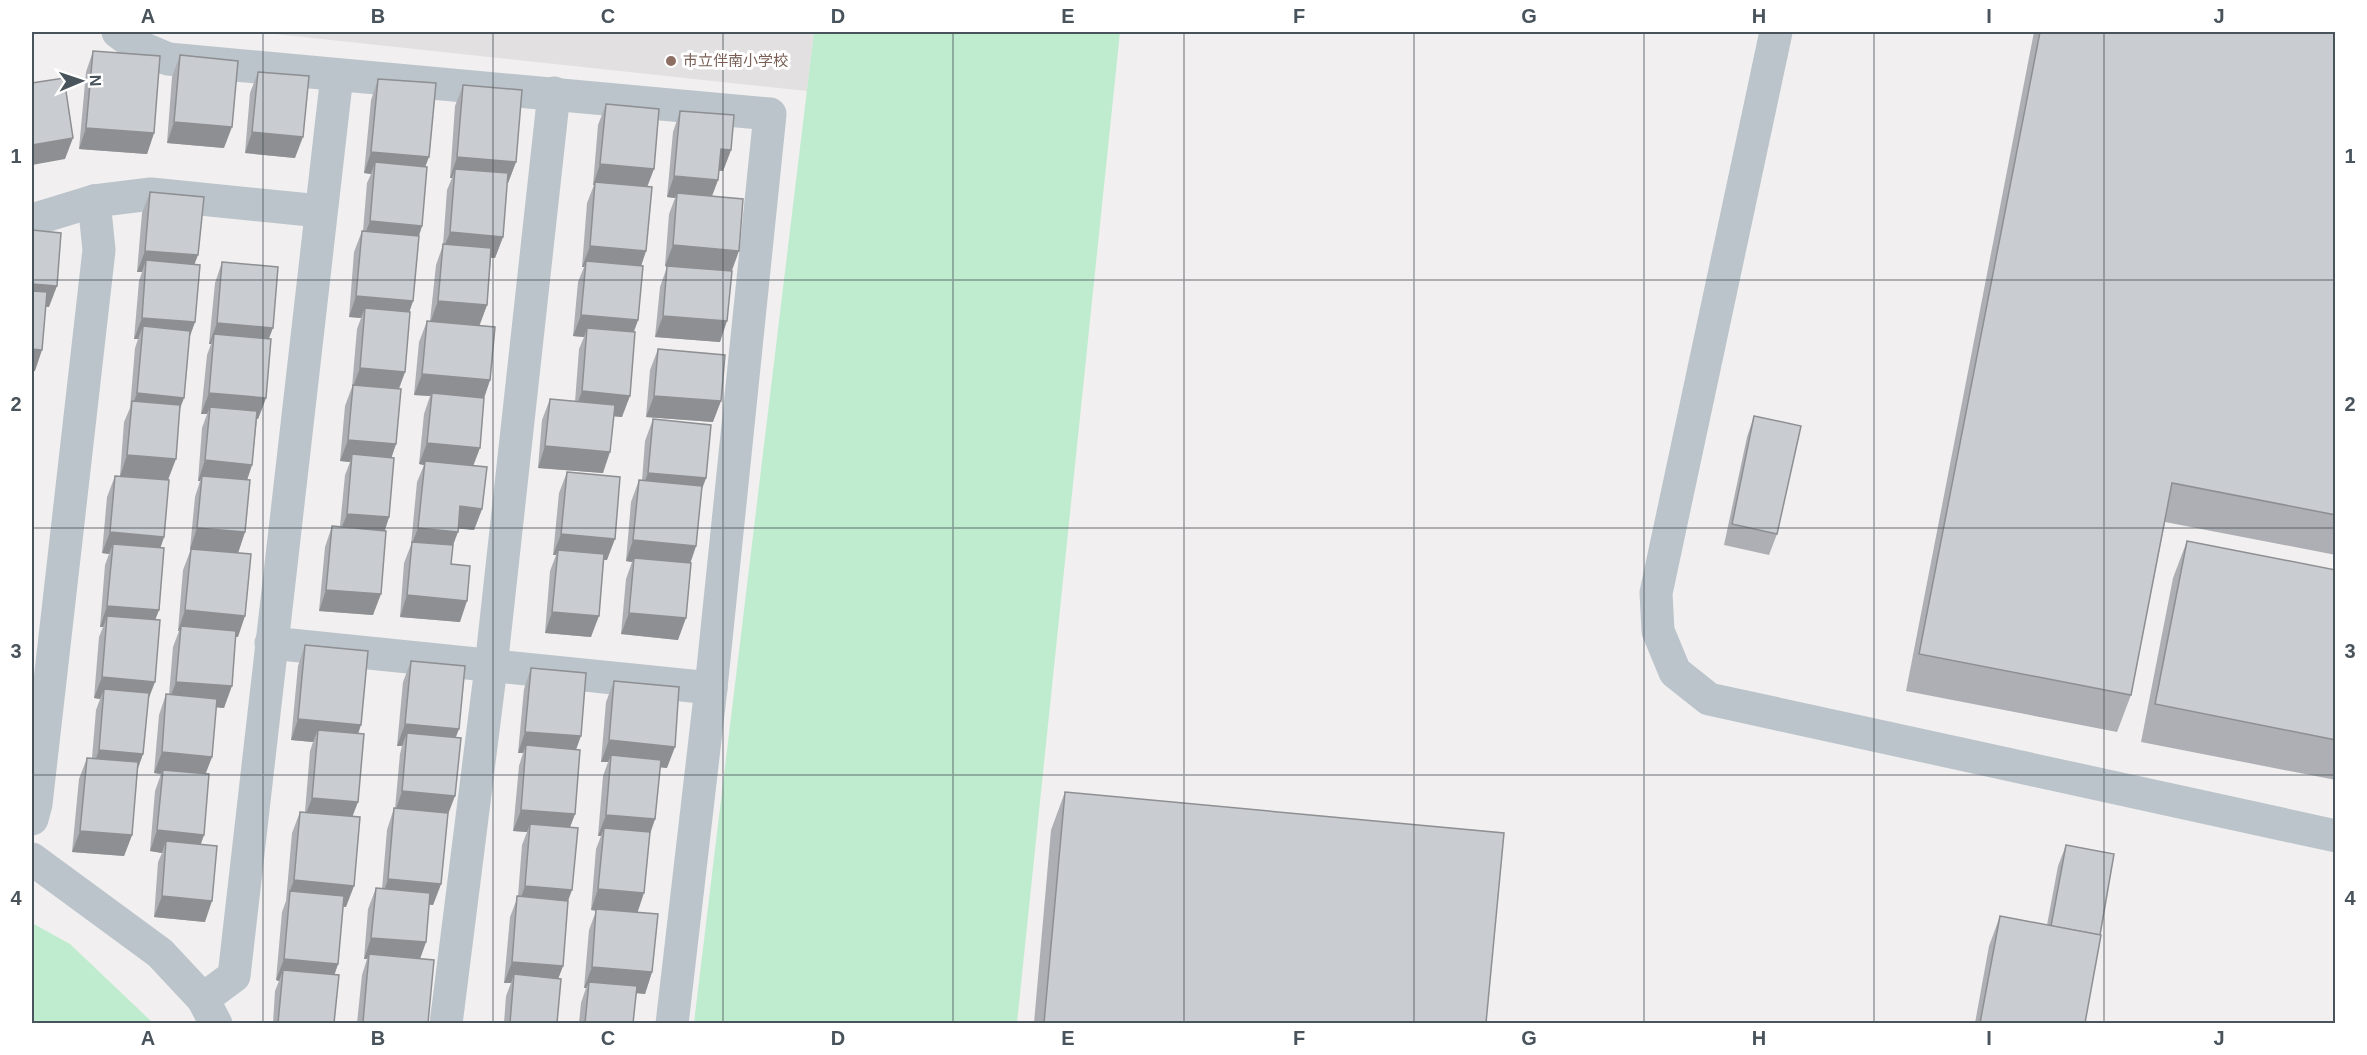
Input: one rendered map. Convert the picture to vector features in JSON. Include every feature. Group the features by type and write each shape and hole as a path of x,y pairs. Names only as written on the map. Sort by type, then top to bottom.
{"street":[{"path":"118,32 135,45 168,59 770,114 711,688 672,1023"},
{"path":"1776,32 1656,593 1658,632 1675,672 1709,699 2336,836"},
{"path":"32,859 160,953 209,1011 234,976 337,75"},
{"path":"446,1023 491,667 554,93"},
{"path":"32,220 94,201 151,194 320,211"},
{"path":"32,819 36,804 99,250 94,201"},
{"path":"272,643 711,688"}],"shaded area":[{"name":"市立伴南小学校","path":"257,32 814,32 807,91"}],"green space":[{"path":"814,32 1120,32 1017,1023 694,1023"},
{"path":"32,923 70,944 153,1023 32,1023"}],"building":[{"path":"2040,32 2336,32 2336,515 2172,483 2131,695 1919,654"},
{"path":"93,51 160,56 154,133 86,128"},
{"path":"180,55 238,61 232,127 174,122"},
{"path":"258,72 309,76 303,137 252,132"},
{"path":"64,78 73,138 32,145 32,83"},
{"path":"378,79 436,83 429,157 371,152"},
{"path":"463,85 522,90 516,162 457,157"},
{"path":"606,104 659,109 654,169 600,164"},
{"path":"680,111 734,115 731,150 721,149 718,180 674,176"},
{"path":"375,162 427,167 422,226 370,221"},
{"path":"455,169 508,173 503,237 450,232"},
{"path":"595,182 652,187 646,251 590,246"},
{"path":"150,192 204,197 198,255 145,251"},
{"path":"677,193 743,199 739,251 673,245"},
{"path":"32,230 61,233 57,286 32,284"},
{"path":"362,231 419,236 413,301 356,296"},
{"path":"443,244 491,248 487,305 438,301"},
{"path":"146,260 200,265 195,322 142,318"},
{"path":"586,261 643,266 638,320 581,315"},
{"path":"222,262 278,267 273,328 217,323"},
{"path":"667,266 732,271 727,321 663,316"},
{"path":"32,291 47,292 42,350 32,349"},
{"path":"365,308 410,312 405,372 360,368"},
{"path":"427,321 495,327 490,380 422,374"},
{"path":"143,326 190,331 184,398 137,393"},
{"path":"587,328 635,332 630,396 582,391"},
{"path":"214,334 271,339 266,398 209,393"},
{"path":"658,349 725,355 721,401 654,396"},
{"path":"353,385 401,389 396,444 348,440"},
{"path":"432,393 484,398 480,448 427,443"},
{"path":"550,399 615,405 610,452 545,446"},
{"path":"132,401 180,405 176,459 127,455"},
{"path":"210,407 257,411 252,465 205,460"},
{"path":"1754,416 1801,426 1777,534 1732,524"},
{"path":"653,419 711,425 706,478 648,473"},
{"path":"352,454 394,458 389,517 347,514"},
{"path":"425,461 487,467 482,509 460,506 458,532 418,528"},
{"path":"567,472 620,477 615,539 561,534"},
{"path":"115,476 169,480 164,537 110,532"},
{"path":"202,476 250,480 245,532 197,528"},
{"path":"639,480 702,486 696,546 633,540"},
{"path":"332,526 386,531 381,594 326,590"},
{"path":"2187,541 2336,570 2336,740 2155,704"},
{"path":"412,542 453,545 451,564 470,566 467,601 407,595"},
{"path":"113,544 164,548 159,610 107,606"},
{"path":"191,549 251,554 245,616 185,610"},
{"path":"558,550 604,554 599,616 552,612"},
{"path":"634,558 691,563 686,618 629,613"},
{"path":"107,616 160,620 155,682 102,677"},
{"path":"181,626 236,631 232,686 176,682"},
{"path":"305,645 368,651 361,725 298,719"},
{"path":"411,661 465,666 459,729 405,724"},
{"path":"531,668 586,673 581,736 525,732"},
{"path":"614,681 679,687 675,747 609,740"},
{"path":"104,689 149,693 143,754 99,750"},
{"path":"166,694 217,699 212,757 162,752"},
{"path":"318,730 364,734 358,802 312,798"},
{"path":"407,733 461,738 455,796 402,791"},
{"path":"526,745 580,750 575,814 521,810"},
{"path":"611,755 661,760 655,819 606,815"},
{"path":"87,758 138,762 132,835 80,831"},
{"path":"163,770 209,774 204,835 157,830"},
{"path":"1065,792 1504,833 1486,1023 1044,1023"},
{"path":"394,808 448,813 441,884 388,879"},
{"path":"300,812 360,817 354,886 294,880"},
{"path":"530,824 578,828 572,890 525,886"},
{"path":"604,828 650,832 644,893 598,889"},
{"path":"166,841 217,846 212,901 162,896"},
{"path":"2066,845 2114,854 2100,935 2051,926"},
{"path":"376,888 430,893 426,942 371,938"},
{"path":"290,891 344,896 338,964 284,959"},
{"path":"517,896 568,901 563,966 512,962"},
{"path":"596,909 658,914 652,972 592,967"},
{"path":"2000,916 2101,935 2085,1023 1980,1023"},
{"path":"369,954 434,960 428,1023 363,1022"},
{"path":"283,970 339,975 334,1023 278,1023"},
{"path":"514,974 561,979 557,1023 510,1023"},
{"path":"589,982 637,986 633,1023 585,1023"}],"place":[{"name":"市立伴南小学校","path":"671,61"}]}
